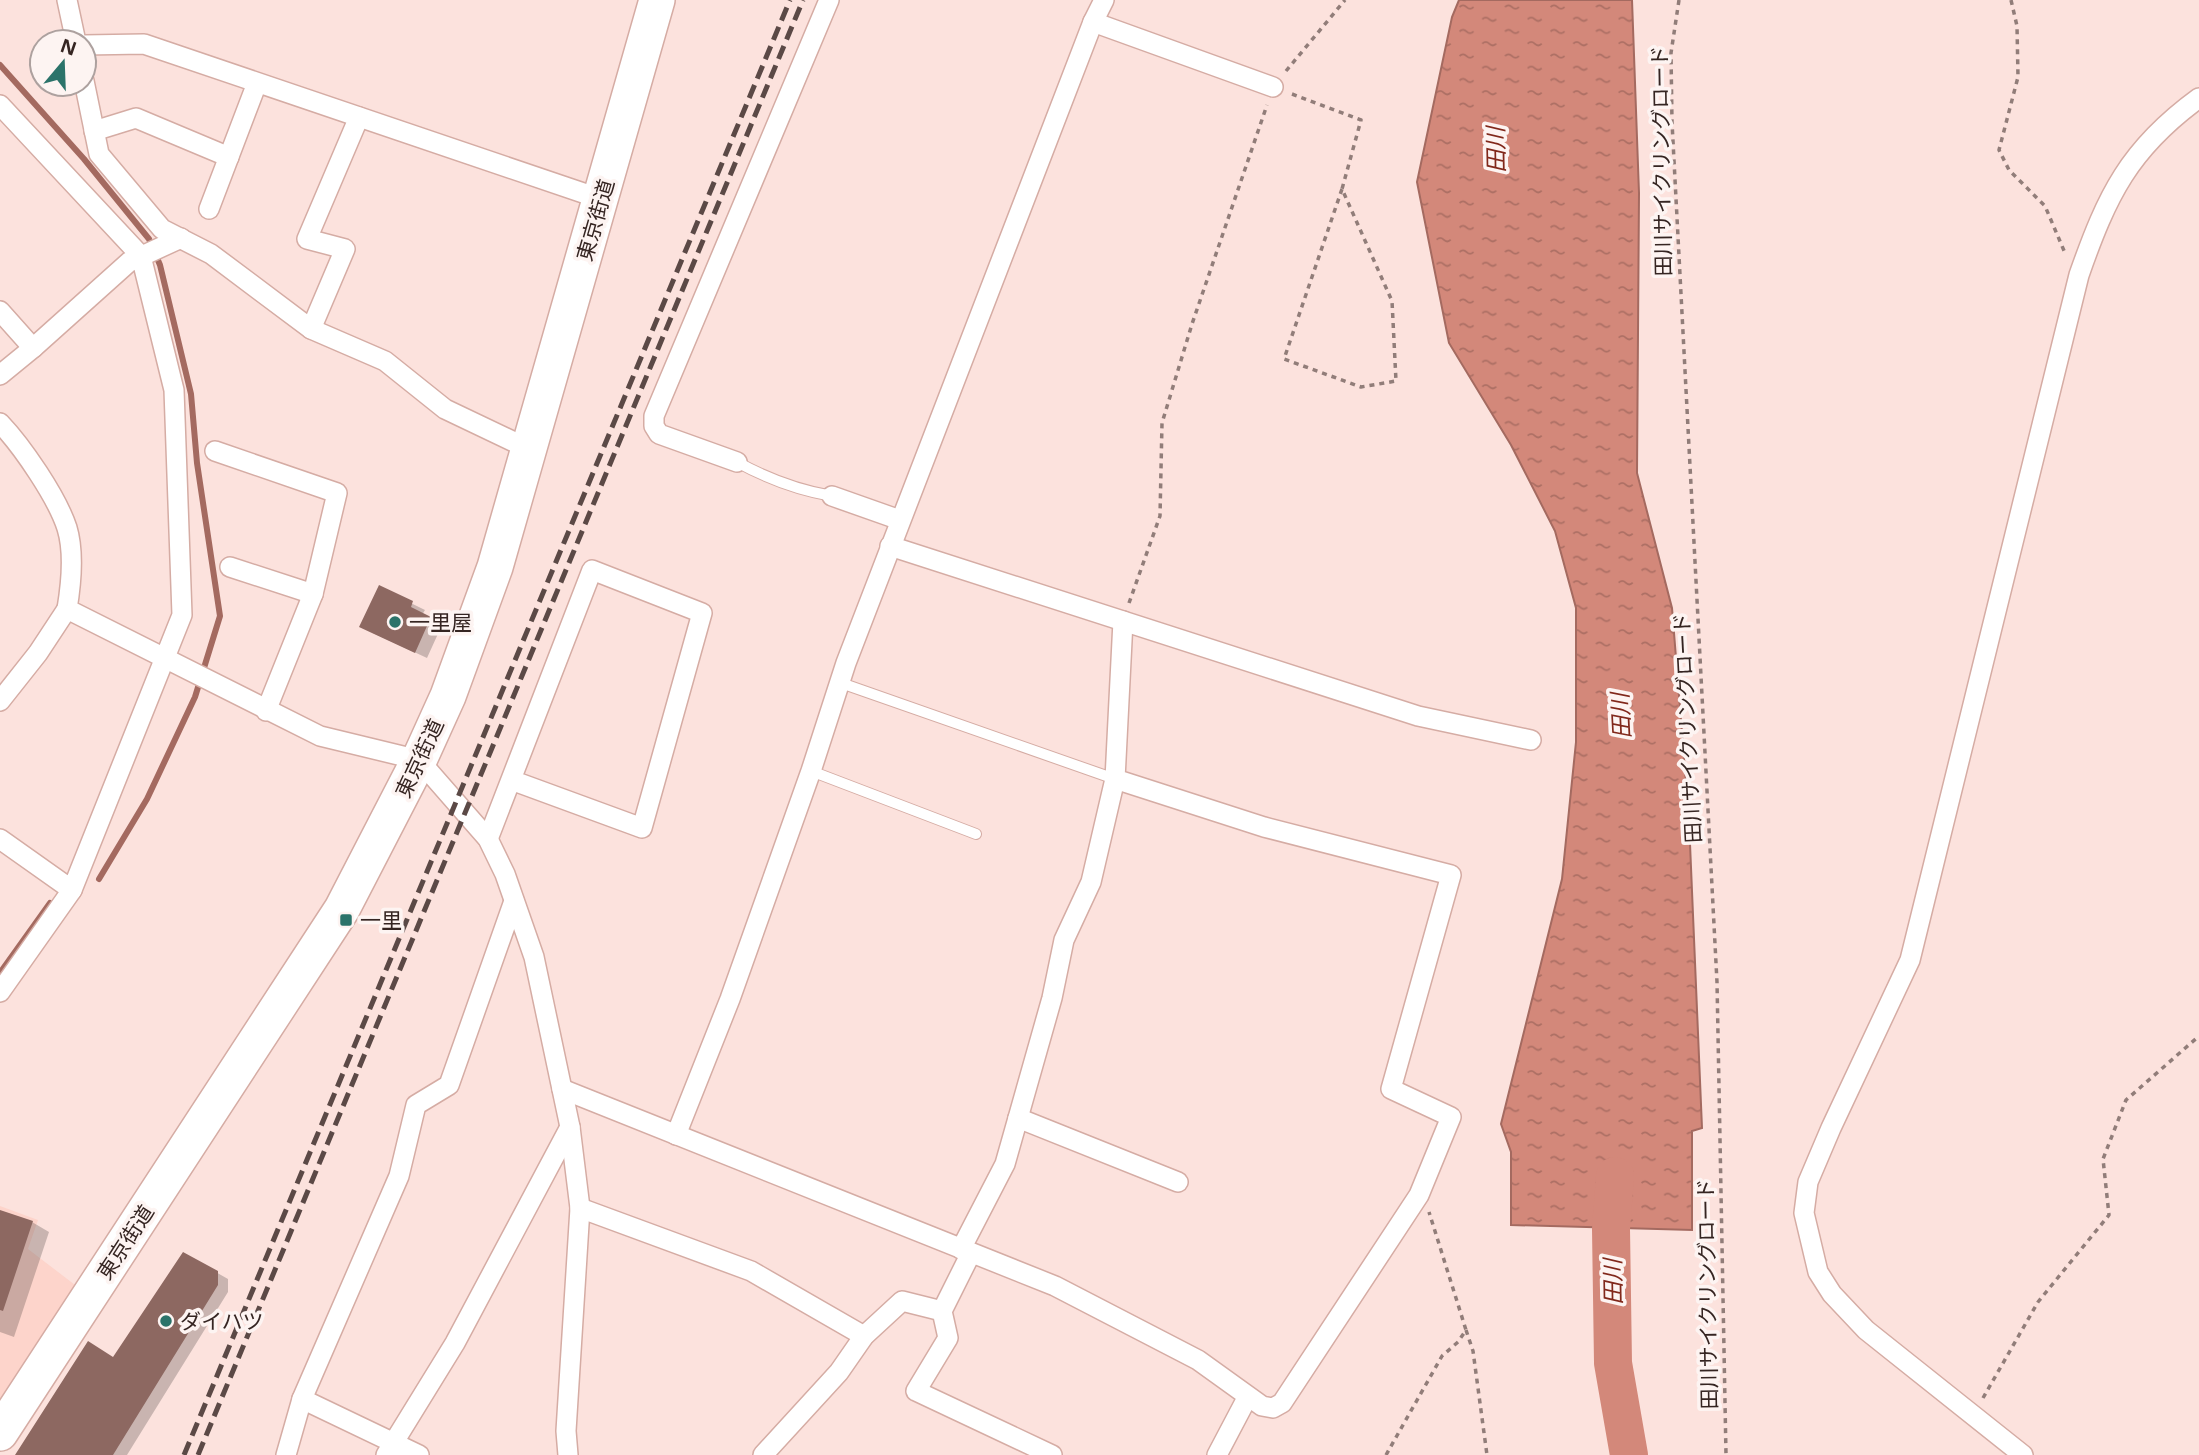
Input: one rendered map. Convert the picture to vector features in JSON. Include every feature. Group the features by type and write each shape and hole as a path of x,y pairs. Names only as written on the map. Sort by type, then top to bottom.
{"highway":[{"name":"東京街道","path":"0,1433 342,909 419,760 448,696 495,566 657,0"}],"street":[{"path":"67,0 73,28"},
{"path":"737,462 659,434 654,426 654,416 829,0"},
{"path":"676,1135 730,999 811,771 846,663 890,546 1093,22 1104,0"},
{"path":"1093,22 1273,87"},
{"path":"98,45 144,44 601,199"},
{"path":"209,209 257,83"},
{"path":"87,98 99,155 162,229 177,240 211,254 311,330 385,361 445,409 529,449"},
{"path":"2023,1455 1866,1330 1832,1294 1818,1272 1804,1213 1808,1182 1910,960 2079,275 2115,184 2155,133 2199,98"},
{"path":"0,105 144,255 174,390 182,615 72,890 0,992"},
{"path":"311,330 345,248 307,239 359,117"},
{"path":"94,131 136,118 229,157"},
{"path":"0,375 129,262 177,240"},
{"path":"0,310 33,348"},
{"path":"0,423 24,448 67,528 71,585 67,609 38,653 0,701"},
{"path":"215,451 337,493 313,594 266,711"},
{"path":"832,496 900,520"},
{"path":"890,546 1418,716 1531,740"},
{"path":"230,567 313,594"},
{"path":"488,839 592,570 702,613 642,828 511,780"},
{"path":"67,609 320,736 419,760 488,839 534,957 570,1126 580,1208 566,1431 568,1455"},
{"path":"1052,1455 916,1391 948,1338 942,1311 1005,1164 1064,940 1091,882 1115,779 1123,621"},
{"path":"562,1089 1055,1286 1198,1360 1247,1398 1262,1406 1273,1408 1282,1403 1419,1195 1451,1117 1391,1089 1451,875 1264,827 1115,779"},
{"path":"0,839 72,890"},
{"path":"286,1455 302,1399 399,1176 416,1105 449,1086 514,901"},
{"path":"1018,1118 1178,1182"},
{"path":"391,1448 455,1343 570,1126"},
{"path":"580,1208 751,1271 864,1336"},
{"path":"763,1455 839,1372 864,1336 902,1301 942,1311"},
{"path":"1217,1455 1247,1398"},
{"path":"302,1399 391,1448 419,1455"}],"lane":[{"path":"737,462 766,478 805,492 832,496"},
{"path":"841,683 1115,779"},
{"path":"811,771 975,834"}],"path":[{"path":"1123,621 1160,516 1163,422 1192,324 1273,87 1345,0"},
{"name":"田川サイクリングロード","path":"1679,0 1671,53 1672,134 1717,982 1726,1455"},
{"path":"2011,0 2017,26 2018,77 1999,150 2009,170 2045,206 2067,259 2079,275"},
{"path":"1273,87 1361,120 1342,188 1284,359 1361,387 1396,381 1392,301 1342,188"},
{"path":"1972,1417 2038,1302 2109,1215 2103,1159 2126,1100 2199,1036"},
{"path":"1419,1195 1432,1217 1473,1351 1487,1455"},
{"path":"1386,1455 1442,1356 1458,1342 1466,1330"}],"shaded area":[{"path":"0,1206 38,1220 28,1249 79,1288 0,1408"}],"water":[{"path":"1459,0 1632,0 1639,193 1637,473 1672,608 1689,820 1702,1128 1692,1131 1692,1230 1511,1225 1511,1152 1501,1124 1562,879 1576,742 1576,608 1555,531 1511,445 1449,343 1417,182 1452,17"}],"building":[{"name":"一里屋","path":"379,585 413,601 411,607 431,617 415,653 359,627"},
{"path":"0,1210 33,1221 3,1311 0,1310"},
{"name":"ダイハツ","path":"183,1252 218,1271 218,1285 113,1455 15,1455 88,1341 113,1357"}],"waterway":[{"path":"0,65 84,159 149,239 160,265 191,394 197,463 220,616 195,697 147,799 99,879"},
{"path":"0,973 50,903"},
{"name":"田川","path":"1615,1176 1611,1229 1613,1363 1629,1455"}],"railway":[{"path":"184,1455 790,0"},
{"path":"198,1455 803,0"}],"place":[{"name":"一里屋","path":"395,622"},
{"name":"一里","path":"346,920"},
{"name":"ダイハツ","path":"166,1321"}]}
